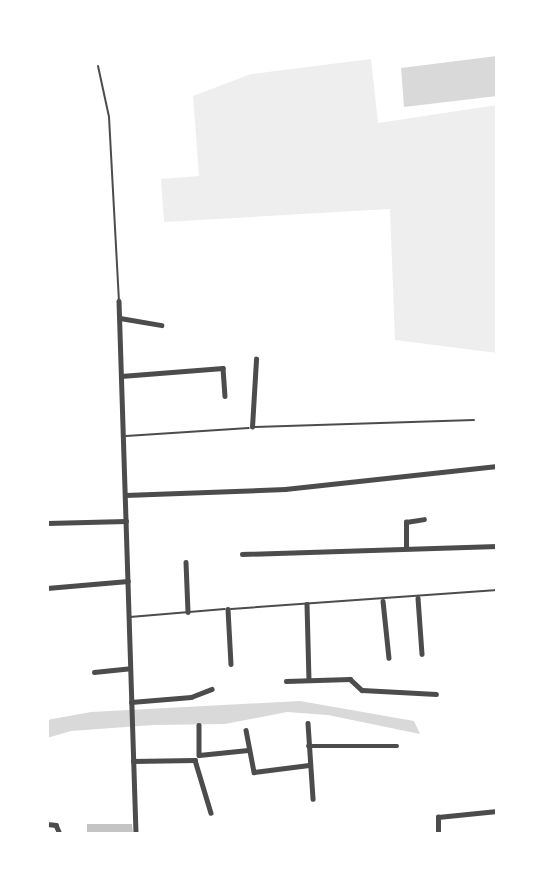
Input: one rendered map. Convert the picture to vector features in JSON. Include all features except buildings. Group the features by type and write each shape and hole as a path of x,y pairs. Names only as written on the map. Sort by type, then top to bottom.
{"street":[{"path":"119,302 136,834"},
{"path":"120,318 161,325"},
{"path":"252,427 256,359"},
{"path":"121,376 223,368 225,396"},
{"path":"125,495 285,488 497,466"},
{"path":"406,547 406,522 424,519"},
{"path":"47,523 126,521"},
{"path":"242,554 497,546"},
{"path":"186,562 188,612"},
{"path":"47,588 128,580"},
{"path":"418,598 422,654"},
{"path":"383,601 389,658"},
{"path":"307,604 309,680"},
{"path":"229,609 231,664"},
{"path":"94,671 130,668"},
{"path":"286,681 350,679 362,690 436,694"},
{"path":"131,704 191,697 212,689"},
{"path":"308,723 313,799"},
{"path":"199,725 200,755 248,750"},
{"path":"246,730 254,772 309,765"},
{"path":"308,746 397,746"},
{"path":"133,761 195,761 211,813"},
{"path":"438,834 439,817 497,811"},
{"path":"47,824 56,825 60,834"}],"lane":[{"path":"98,66 109,117 119,302"},
{"path":"123,436 252,427 474,420"},
{"path":"129,617 383,601 497,590"}],"shaded area":[{"path":"497,56 497,96 404,107 401,68"},
{"path":"371,59 378,123 497,105 497,353 395,340 390,209 164,222 161,179 199,176 193,96 251,74"},
{"path":"300,701 414,721 420,734 328,715 287,712 225,724 153,725 71,731 47,738 47,720 91,712"}]}
